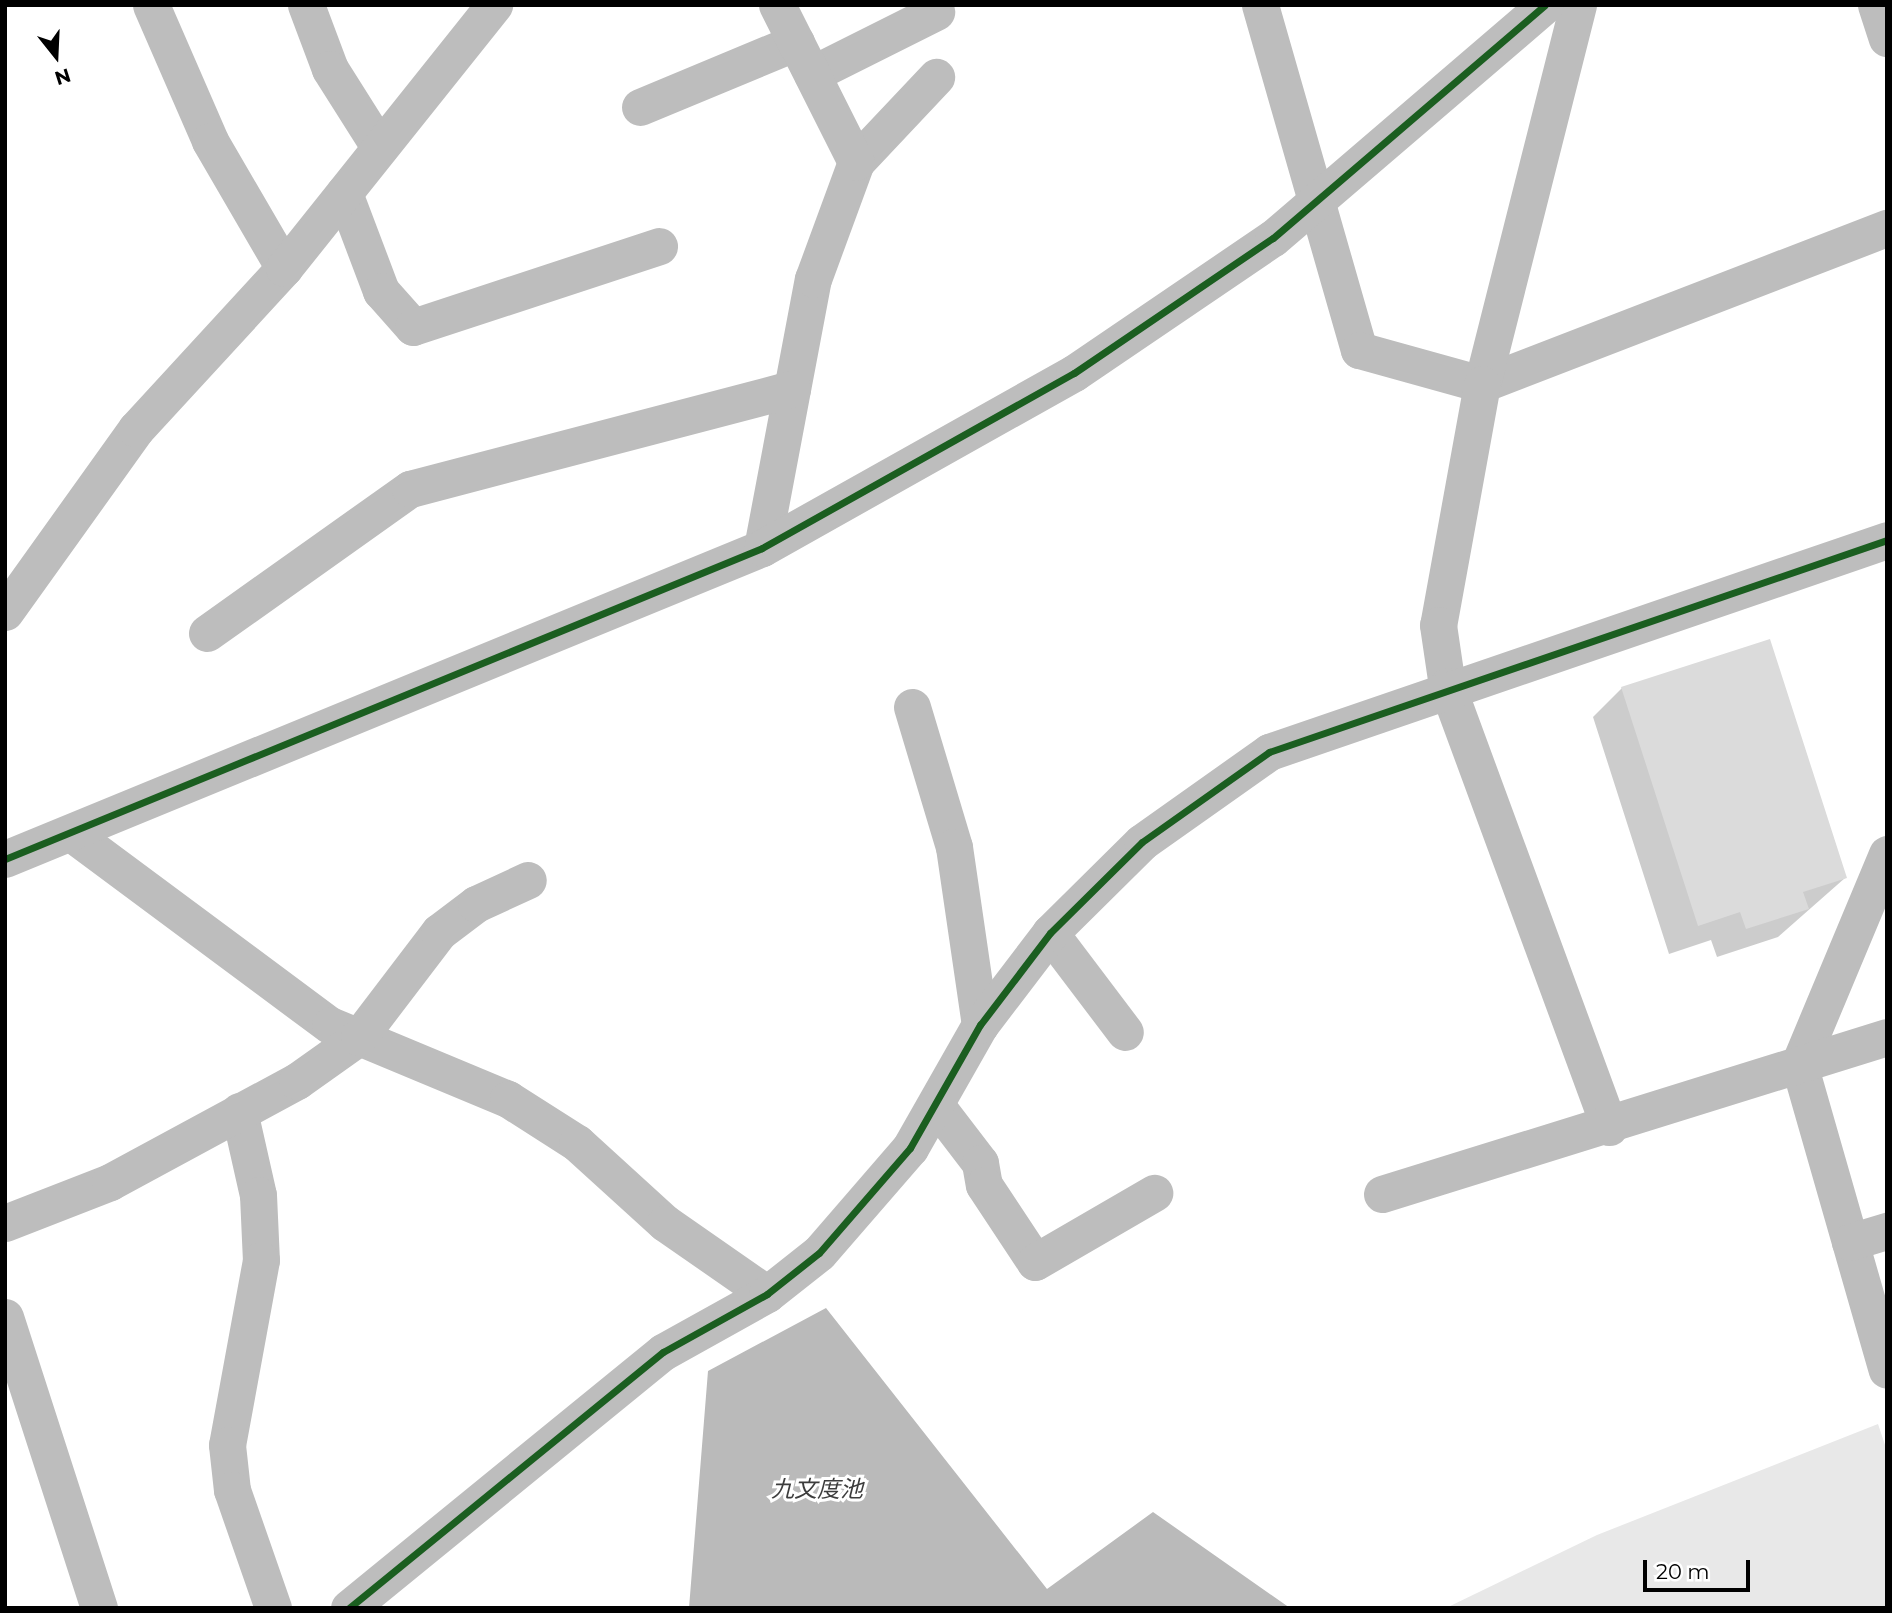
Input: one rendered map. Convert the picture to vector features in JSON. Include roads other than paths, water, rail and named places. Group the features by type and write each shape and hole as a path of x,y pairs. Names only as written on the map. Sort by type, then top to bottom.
{"street":[{"path":"150,5 210,141 284,268"},
{"path":"306,5 330,69 380,148"},
{"path":"5,612 136,429 284,268 494,5"},
{"path":"777,5 856,162"},
{"path":"1260,5 1359,349 1482,384 1887,228"},
{"path":"5,859 762,548 1074,373 1273,238 1545,5"},
{"path":"1578,5 1482,384 1438,625 1447,686 1609,1127"},
{"path":"1876,5 1887,38"},
{"path":"640,107 804,58 936,12"},
{"path":"762,548 813,279 856,162 936,77"},
{"path":"344,193 381,291 414,327 659,246"},
{"path":"207,633 410,489 792,389"},
{"path":"349,1608 663,1352 767,1294 819,1253 938,1108 981,1025 1050,933 1142,842 1269,752 1447,686 1887,540"},
{"path":"912,707 954,847 981,1025"},
{"path":"71,833 330,1025 508,1099 577,1143 665,1223 767,1294"},
{"path":"1887,854 1799,1064 1887,1370"},
{"path":"5,1223 110,1182 239,1111 359,1037 439,932 476,904 528,880"},
{"path":"1050,933 1125,1032"},
{"path":"1382,1194 1609,1127 1887,1037"},
{"path":"938,1108 980,1163 984,1185 1035,1262 1154,1193"},
{"path":"239,1111 258,1195 261,1260 227,1445 232,1490 273,1608"},
{"path":"1850,1242 1887,1231"},
{"path":"5,1317 99,1608"}],"water":[{"name":"九文度池","path":"826,1308 1047,1589 1153,1512 1290,1608 689,1608 708,1371"}]}
